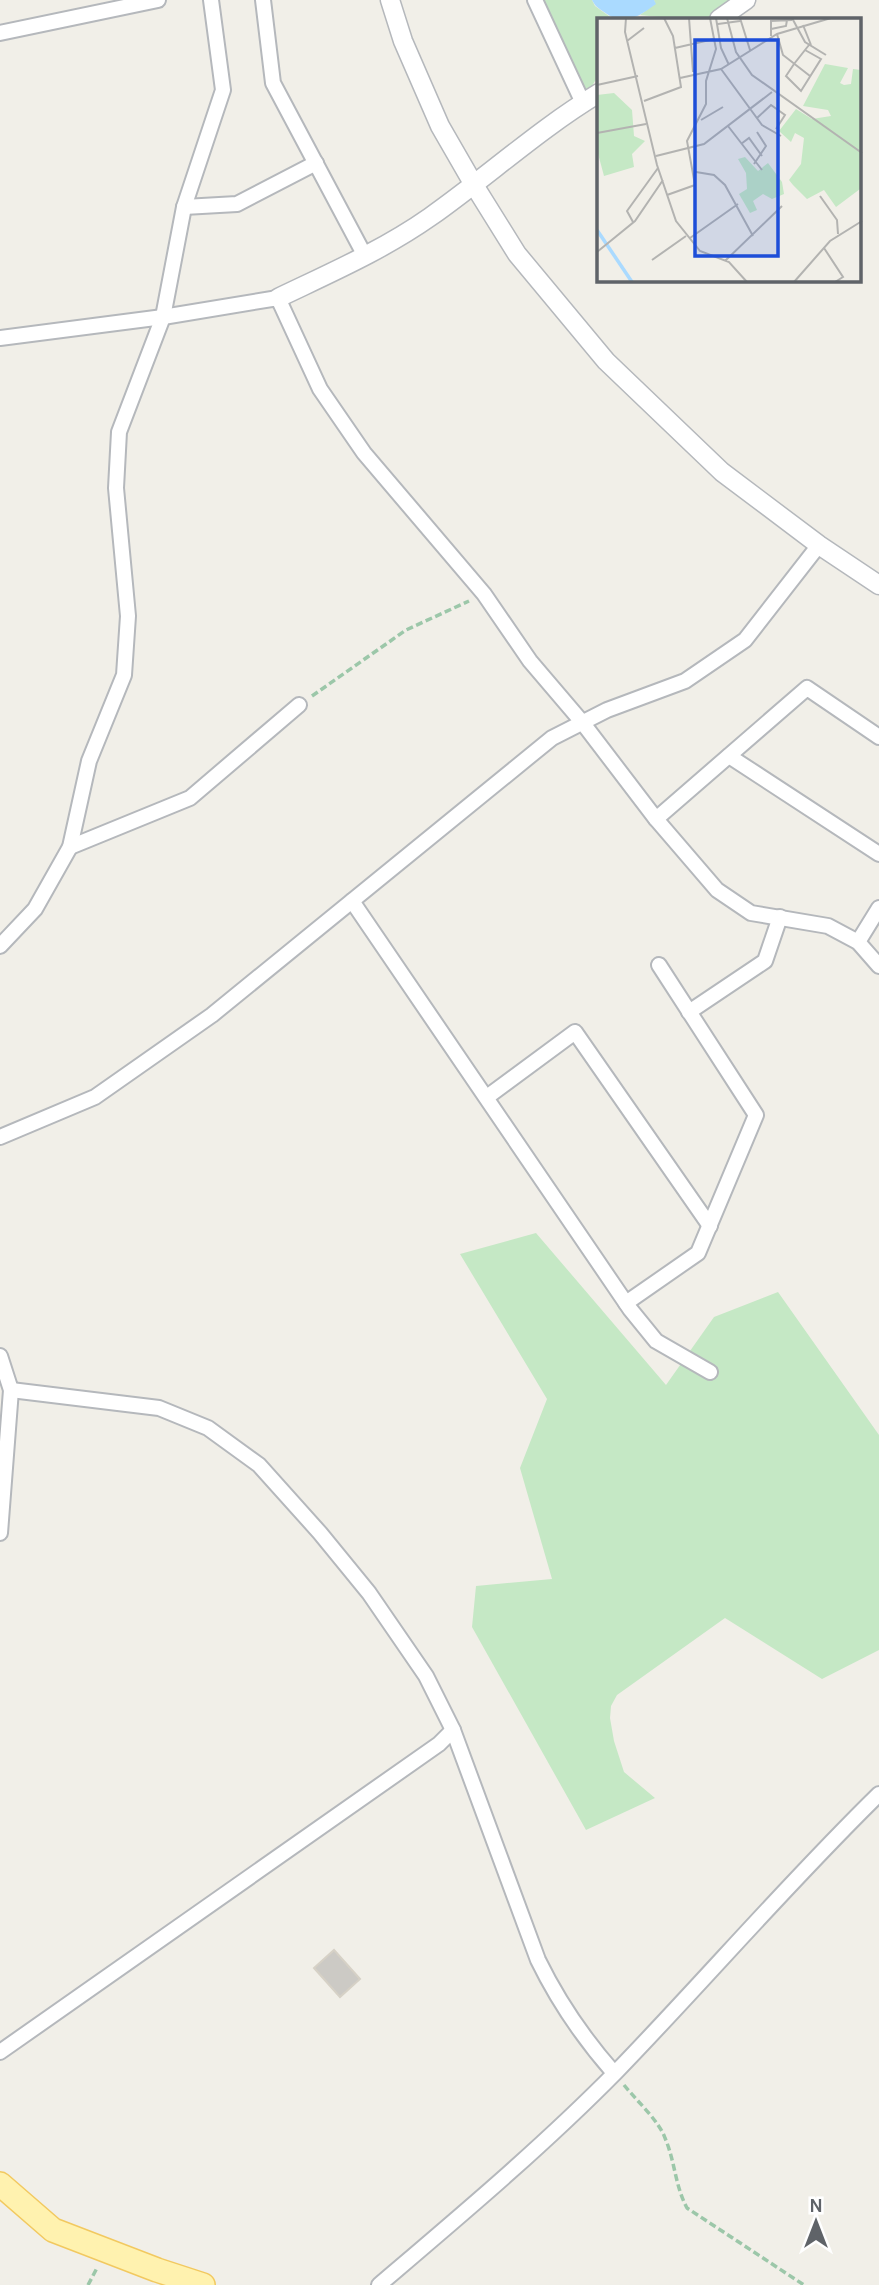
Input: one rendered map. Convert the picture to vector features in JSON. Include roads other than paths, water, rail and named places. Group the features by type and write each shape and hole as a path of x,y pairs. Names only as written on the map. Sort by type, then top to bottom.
{"main road":[{"path":"0,2184 53,2230 203,2285"}],"street":[{"path":"0,33 158,0"},
{"path":"0,946 35,909 70,847 89,761 124,675 128,616 116,488 119,432 163,317 184,207 223,90 211,0"},
{"path":"263,0 273,83 365,256"},
{"path":"390,0 403,41 440,126 474,185 517,254 606,362 722,472 819,545 879,585"},
{"path":"535,0 583,103"},
{"path":"720,18 746,0"},
{"path":"0,338 163,317 278,298 365,256 428,219 597,94"},
{"path":"184,207 237,204 316,163"},
{"path":"278,298 320,389 364,453 484,594 530,661 717,890 751,913 828,926 858,942 879,966"},
{"path":"0,1137 95,1097 212,1015 552,738 607,710 685,681 745,640 819,545"},
{"path":"656,818 807,688 879,737"},
{"path":"70,847 190,798 299,705"},
{"path":"729,756 879,853"},
{"path":"352,901 626,1303 656,1341 710,1372"},
{"path":"858,942 879,908"},
{"path":"689,1012 765,961 780,918"},
{"path":"626,1303 698,1253 756,1115 659,965"},
{"path":"487,1097 575,1032 709,1226"},
{"path":"0,1356 11,1390 0,1533"},
{"path":"11,1390 159,1408 208,1427 259,1465 320,1533 369,1593 426,1676 453,1730 538,1960 551,1986 591,2047 614,2073"},
{"path":"0,2052 439,1744 453,1730"},
{"path":"379,2285 529,2156 614,2073 714,1970 816,1856 879,1794"}],"water":[{"path":"592,0 654,0 656,4 637,16 616,18"}]}
